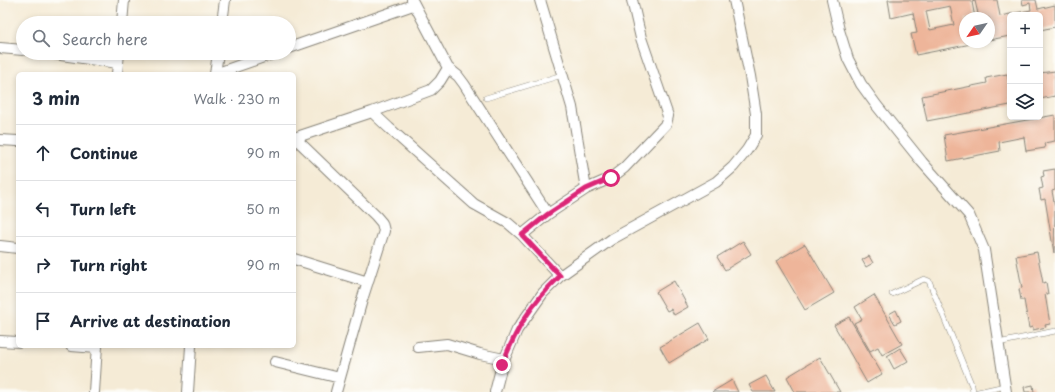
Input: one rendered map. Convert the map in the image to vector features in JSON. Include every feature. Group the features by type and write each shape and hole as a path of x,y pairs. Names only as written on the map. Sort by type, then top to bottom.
{"street":[{"path":"123,16 124,0"},
{"path":"223,16 225,0"},
{"path":"540,0 572,107 586,189"},
{"path":"522,235 548,214 586,189 611,178 624,168 666,124 668,116 641,38 632,0"},
{"path":"495,392 504,359 517,330 543,293 560,276 612,239 716,182 733,167 747,150 756,135 756,114 750,76 734,0"},
{"path":"832,0 846,52 861,84 922,162 969,215 984,250 1005,389"},
{"path":"296,45 413,2 448,68 458,76 464,84 548,214"},
{"path":"0,48 16,49"},
{"path":"117,72 119,60"},
{"path":"215,72 217,60"},
{"path":"221,72 255,60"},
{"path":"296,137 372,112 431,90 440,81 448,68"},
{"path":"372,112 474,204 508,223 522,235 560,276"},
{"path":"0,140 16,141"},
{"path":"296,140 382,223 384,231 336,392"},
{"path":"0,246 16,248"},
{"path":"296,260 368,282"},
{"path":"0,341 16,342"},
{"path":"418,348 447,344 480,354 504,359"},
{"path":"94,392 97,348"},
{"path":"188,392 191,348"},
{"path":"275,362 340,378"}],"lane":[{"path":"486,98 562,74"},
{"path":"892,294 924,278 929,281 972,386 973,392"},
{"path":"998,343 1055,331"},
{"path":"978,392 1005,389"}],"building":[{"path":"888,0 997,0 1000,16 1007,15 1007,37 995,39 995,12 978,12 975,1 972,2 974,12 959,12 959,46 916,55 911,34 917,33 913,13 891,18","holes":["950,6 954,25 930,30 926,11"]},
{"path":"1022,0 1036,0 1038,9 1055,5 1055,27 1043,29 1043,12 1021,12 1031,10 1030,3 1023,5"},
{"path":"1055,71 1055,96 1043,98 1043,73"},
{"path":"1007,74 1007,106 927,121 922,96 987,83 986,78"},
{"path":"1055,115 1055,141 1044,143 1045,148 1026,151 1024,137 999,142 1000,151 948,161 944,135 1027,120 1043,120 1043,117"},
{"path":"1055,169 1055,190 1052,191 1055,207 1054,253 1045,199 1041,200 1039,189 1043,188 1041,177 1044,176 1043,171"},
{"path":"743,241 751,254 725,270 717,257"},
{"path":"805,244 834,293 805,310 776,261"},
{"path":"1037,252 1043,283 1046,282 1048,294 1045,294 1050,324 1045,325 1046,327 1033,330 1033,327 1029,328 1024,300 1021,300 1019,289 1022,288 1016,256"},
{"path":"869,256 873,263 866,267 862,260"},
{"path":"674,281 688,307 674,315 671,309 667,311 656,292"},
{"path":"874,295 902,344 882,355 878,347 870,351 854,323 862,319 855,307"},
{"path":"896,310 901,321 895,324 889,314"},
{"path":"849,317 882,374 867,383 834,325"},
{"path":"700,323 709,339 669,363 660,347"},
{"path":"900,348 908,361 894,369 887,356"},
{"path":"820,357 840,392 795,392 787,377"},
{"path":"766,376 775,392 753,392 749,385"},
{"path":"732,380 738,392 712,392"},
{"path":"1033,385 1034,392 1025,392 1024,387"}],"route":[{"path":"502,365 517,330 543,293 560,276 522,235 548,214 586,189 611,178"}]}
